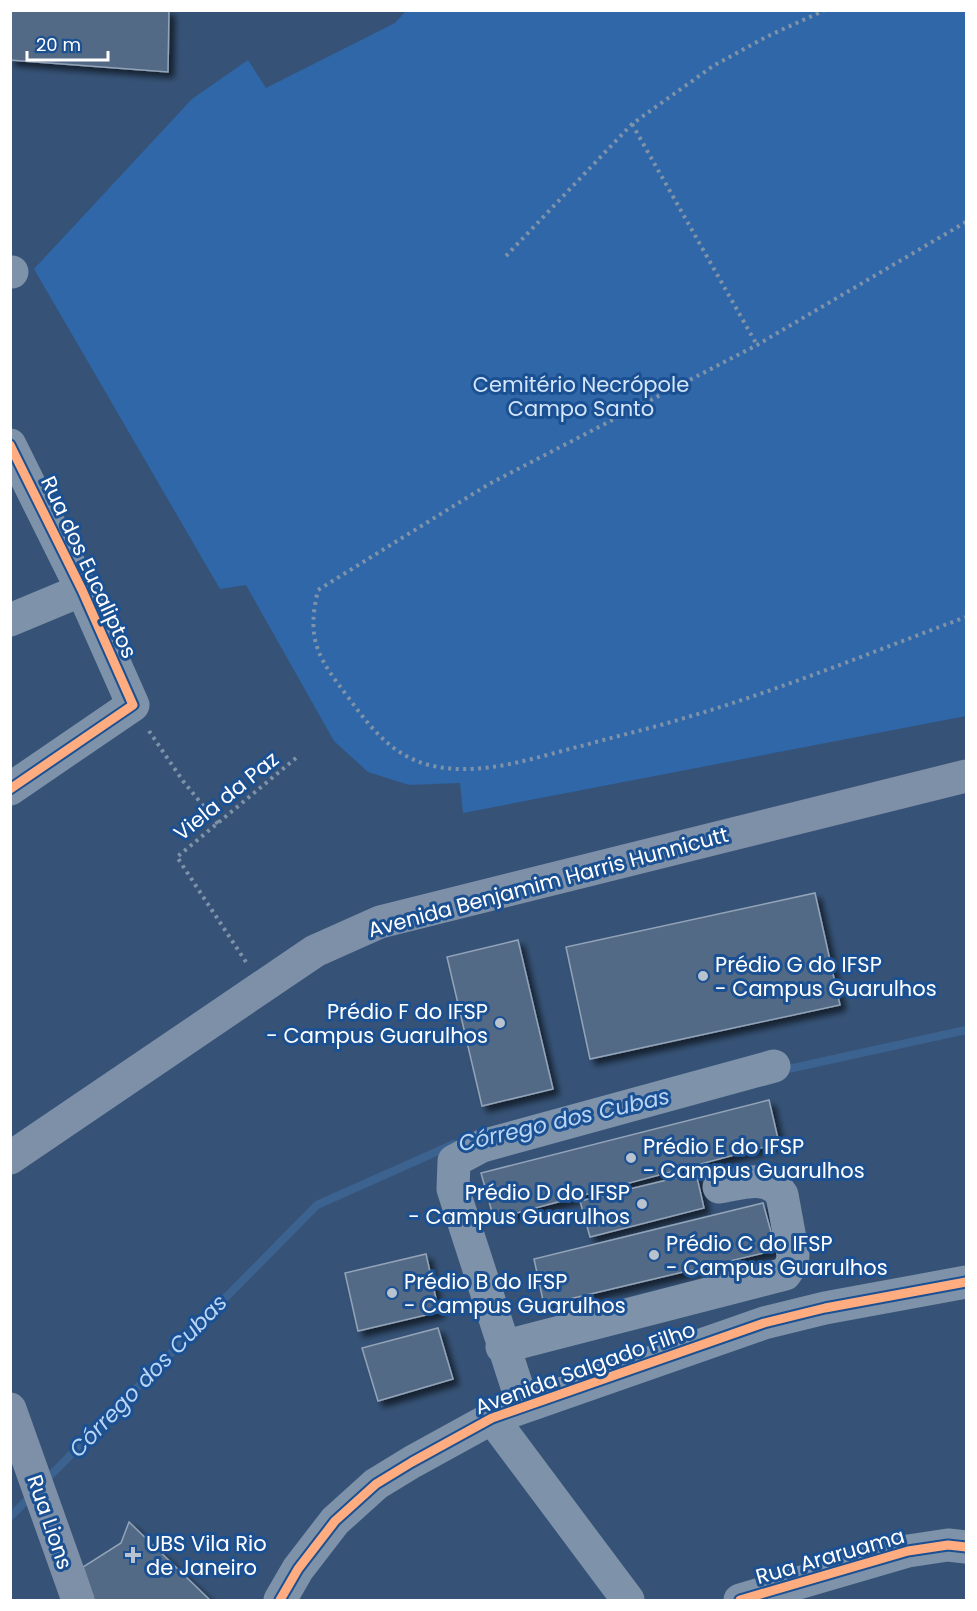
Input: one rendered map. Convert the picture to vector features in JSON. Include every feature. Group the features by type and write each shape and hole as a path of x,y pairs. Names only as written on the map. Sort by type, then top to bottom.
{"main road":[{"name":"Avenida Benjamim Harris Hunnicutt","path":"10,1158 315,951 380,921 966,776"},
{"name":"Rua Lions","path":"10,1409 78,1600"}],"street":[{"name":"Rua dos Eucaliptos","path":"12,450 82,590 133,705"},
{"path":"10,620 82,590"},
{"path":"10,789 133,705"},
{"path":"523,1405 502,1347 453,1189 454,1161 482,1146 774,1066"},
{"path":"502,1347 785,1274 790,1269 793,1256 782,1195 777,1187 763,1181 719,1187"},
{"name":"Avenida Salgado Filho","path":"280,1600 298,1569 335,1521 376,1484 492,1418 523,1405 764,1323 825,1308 966,1282"},
{"path":"492,1418 628,1600"},
{"name":"Rua Araruama","path":"740,1600 908,1551 948,1545 966,1547"}],"path":[{"path":"506,256 632,124 713,66 766,37 825,10"},
{"path":"632,124 757,345"},
{"path":"966,222 757,345 489,484 318,590 311,619 316,643 326,668 377,736 403,755 430,765 468,769 515,763 682,719 966,617"},
{"path":"133,705 178,773 218,824"}],"green space":[{"name":"Cemitério Necrópole Campo Santo","path":"406,11 966,11 966,716 463,813 460,783 409,785 368,772 334,741 246,585 220,589 34,269 192,99 248,60 266,88 395,23"}],"building":[{"path":"10,10 169,10 168,72 10,60"},
{"name":"Prédio G do IFSP - Campus Guarulhos","path":"815,893 840,1005 590,1059 566,947"},
{"name":"Prédio F do IFSP - Campus Guarulhos","path":"518,940 553,1089 482,1106 447,957"},
{"name":"Prédio E do IFSP - Campus Guarulhos","path":"769,1100 779,1143 494,1219 481,1173"},
{"name":"Prédio D do IFSP - Campus Guarulhos","path":"696,1173 704,1208 590,1237 580,1201"},
{"name":"Prédio C do IFSP - Campus Guarulhos","path":"763,1203 776,1250 544,1305 534,1259"},
{"name":"Prédio B do IFSP - Campus Guarulhos","path":"426,1254 439,1312 358,1331 345,1273"},
{"path":"438,1328 453,1379 378,1401 362,1348"},
{"name":"UBS Vila Rio de Janeiro","path":"129,1522 210,1600 94,1600 83,1567 121,1543"}],"waterway":[{"name":"Córrego dos Cubas","path":"779,1071 966,1030"},
{"name":"Córrego dos Cubas","path":"44,1482 317,1205 454,1144"},
{"name":"Córrego dos Cubas","path":"10,1517 33,1494"}],"cycle path":[{"path":"10,445 82,590 133,705 10,789"},
{"path":"280,1600 298,1569 335,1521 376,1484 492,1418 764,1323 825,1308 966,1282"},
{"path":"740,1600 908,1551 948,1545 966,1547"}],"place":[{"name":"Prédio G do IFSP - Campus Guarulhos","path":"703,976"},
{"name":"Prédio F do IFSP - Campus Guarulhos","path":"500,1023"},
{"name":"Prédio E do IFSP - Campus Guarulhos","path":"631,1158"},
{"name":"Prédio D do IFSP - Campus Guarulhos","path":"642,1204"},
{"name":"Prédio C do IFSP - Campus Guarulhos","path":"654,1255"},
{"name":"Prédio B do IFSP - Campus Guarulhos","path":"392,1293"},
{"name":"UBS Vila Rio de Janeiro","path":"133,1555"}]}
